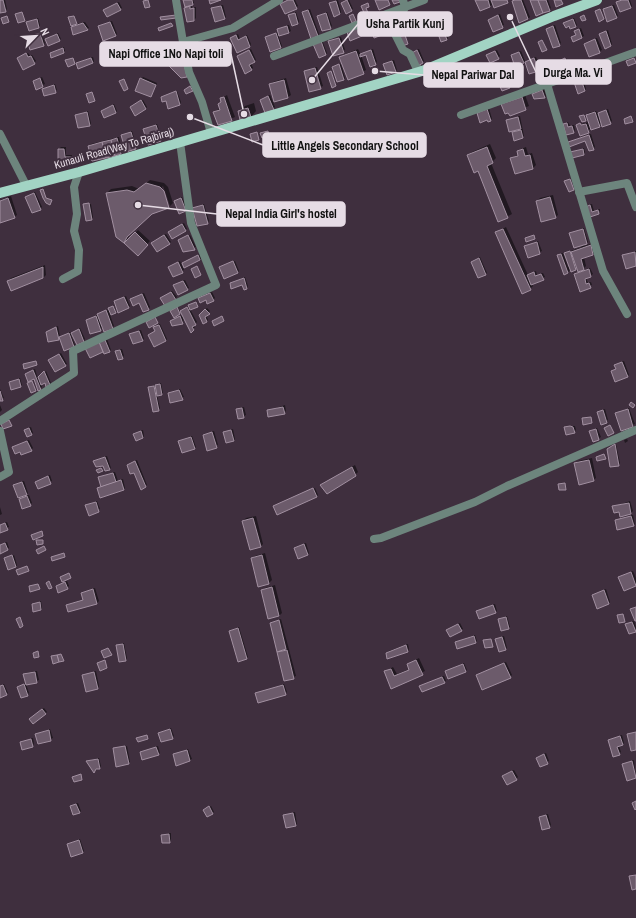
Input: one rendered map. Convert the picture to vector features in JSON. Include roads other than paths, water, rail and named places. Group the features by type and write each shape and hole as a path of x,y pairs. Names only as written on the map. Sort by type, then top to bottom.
{"main road":[{"name":"Kunauli Road(Way To Rajbiraj)","path":"0,192 79,172 422,72 554,16 597,0"}],"street":[{"path":"176,0 189,72 202,102 211,134"},
{"path":"183,42 232,28 279,0"},
{"path":"274,56 404,3 424,0"},
{"path":"404,3 394,32 403,50 410,54 416,67 422,72"},
{"path":"461,115 636,52"},
{"path":"547,84 603,271 628,314"},
{"path":"0,134 26,185"},
{"path":"0,421 74,373 73,351 216,286 191,223 180,142"},
{"path":"63,279 78,271 79,250 74,231 77,214 74,187 79,172"},
{"path":"579,192 626,183 636,207"},
{"path":"374,539 475,502 507,486 636,430"},
{"path":"0,431 9,472 0,477"}],"place":[{"name":"Durga Ma. Vi","path":"510,17"},
{"name":"Nepal Pariwar Dal","path":"375,71"},
{"name":"Usha Partik Kunj","path":"312,80"},
{"name":"Napi Office 1No Napi toli","path":"244,114"},
{"name":"Little Angels Secondary School","path":"190,117"},
{"name":"Nepal India Girl's hostel","path":"138,205"}]}
